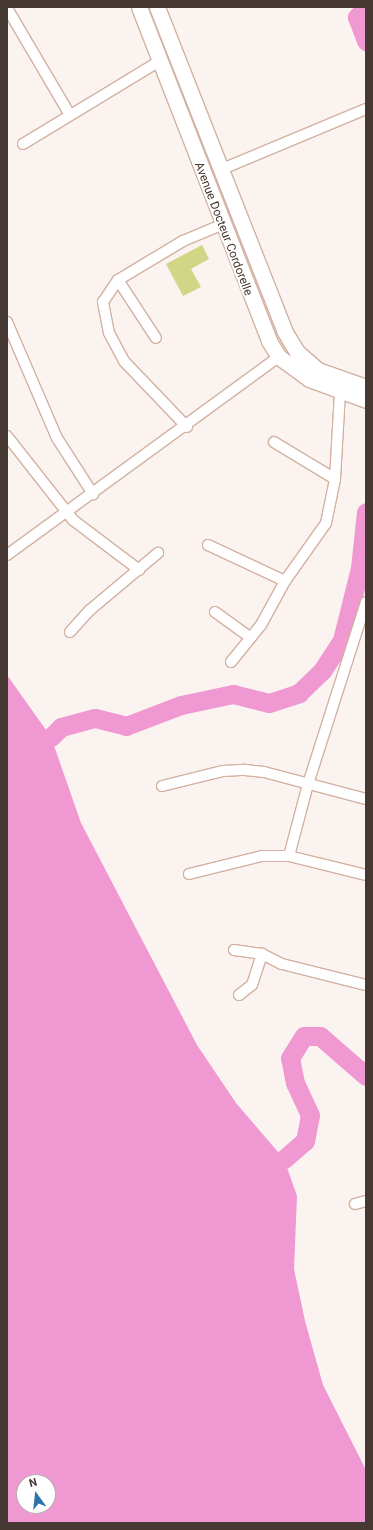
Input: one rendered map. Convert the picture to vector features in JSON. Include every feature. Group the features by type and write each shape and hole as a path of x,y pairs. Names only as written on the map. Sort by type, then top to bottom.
{"street":[{"name":"Avenue Docteur Cordorelle","path":"139,7 158,62 254,308 279,357 309,379 340,393 366,400"},
{"path":"157,7 272,302 296,352 318,370 366,386"},
{"path":"7,8 70,115"},
{"path":"23,144 158,62"},
{"path":"220,170 366,109"},
{"path":"187,427 116,348 104,317 103,302 118,280 183,241 221,225"},
{"path":"118,280 156,338"},
{"path":"7,322 57,438 93,494"},
{"path":"7,555 187,427 279,357"},
{"path":"232,662 251,638 285,581 326,523 335,479 340,393"},
{"path":"7,436 67,512 85,530 138,570"},
{"path":"274,442 335,479"},
{"path":"208,545 285,581"},
{"path":"70,632 90,610 158,553"},
{"path":"289,856 308,784 366,602"},
{"path":"215,612 251,638"},
{"path":"162,786 223,772 245,770 366,799"},
{"path":"189,874 262,856 289,856 366,875"},
{"path":"234,950 262,954 282,964 366,985"},
{"path":"239,995 252,985 262,954"},
{"path":"355,1204 366,1201"}],"green space":[{"path":"202,245 209,259 191,269 201,287 183,296 166,264"}],"shaded area":[{"path":"7,675 51,737 81,823 197,1045 236,1103 284,1159 297,1196 294,1269 305,1321 323,1385 366,1470 366,1523 7,1523"}],"waterway":[{"path":"366,8 357,17 366,41"},
{"path":"51,737 61,727 95,718 126,726 181,705 233,694 269,703 299,693 322,671 342,640 360,568 366,512"},
{"path":"284,1159 305,1141 310,1115 295,1083 290,1058 304,1036 320,1036 366,1076"}]}
